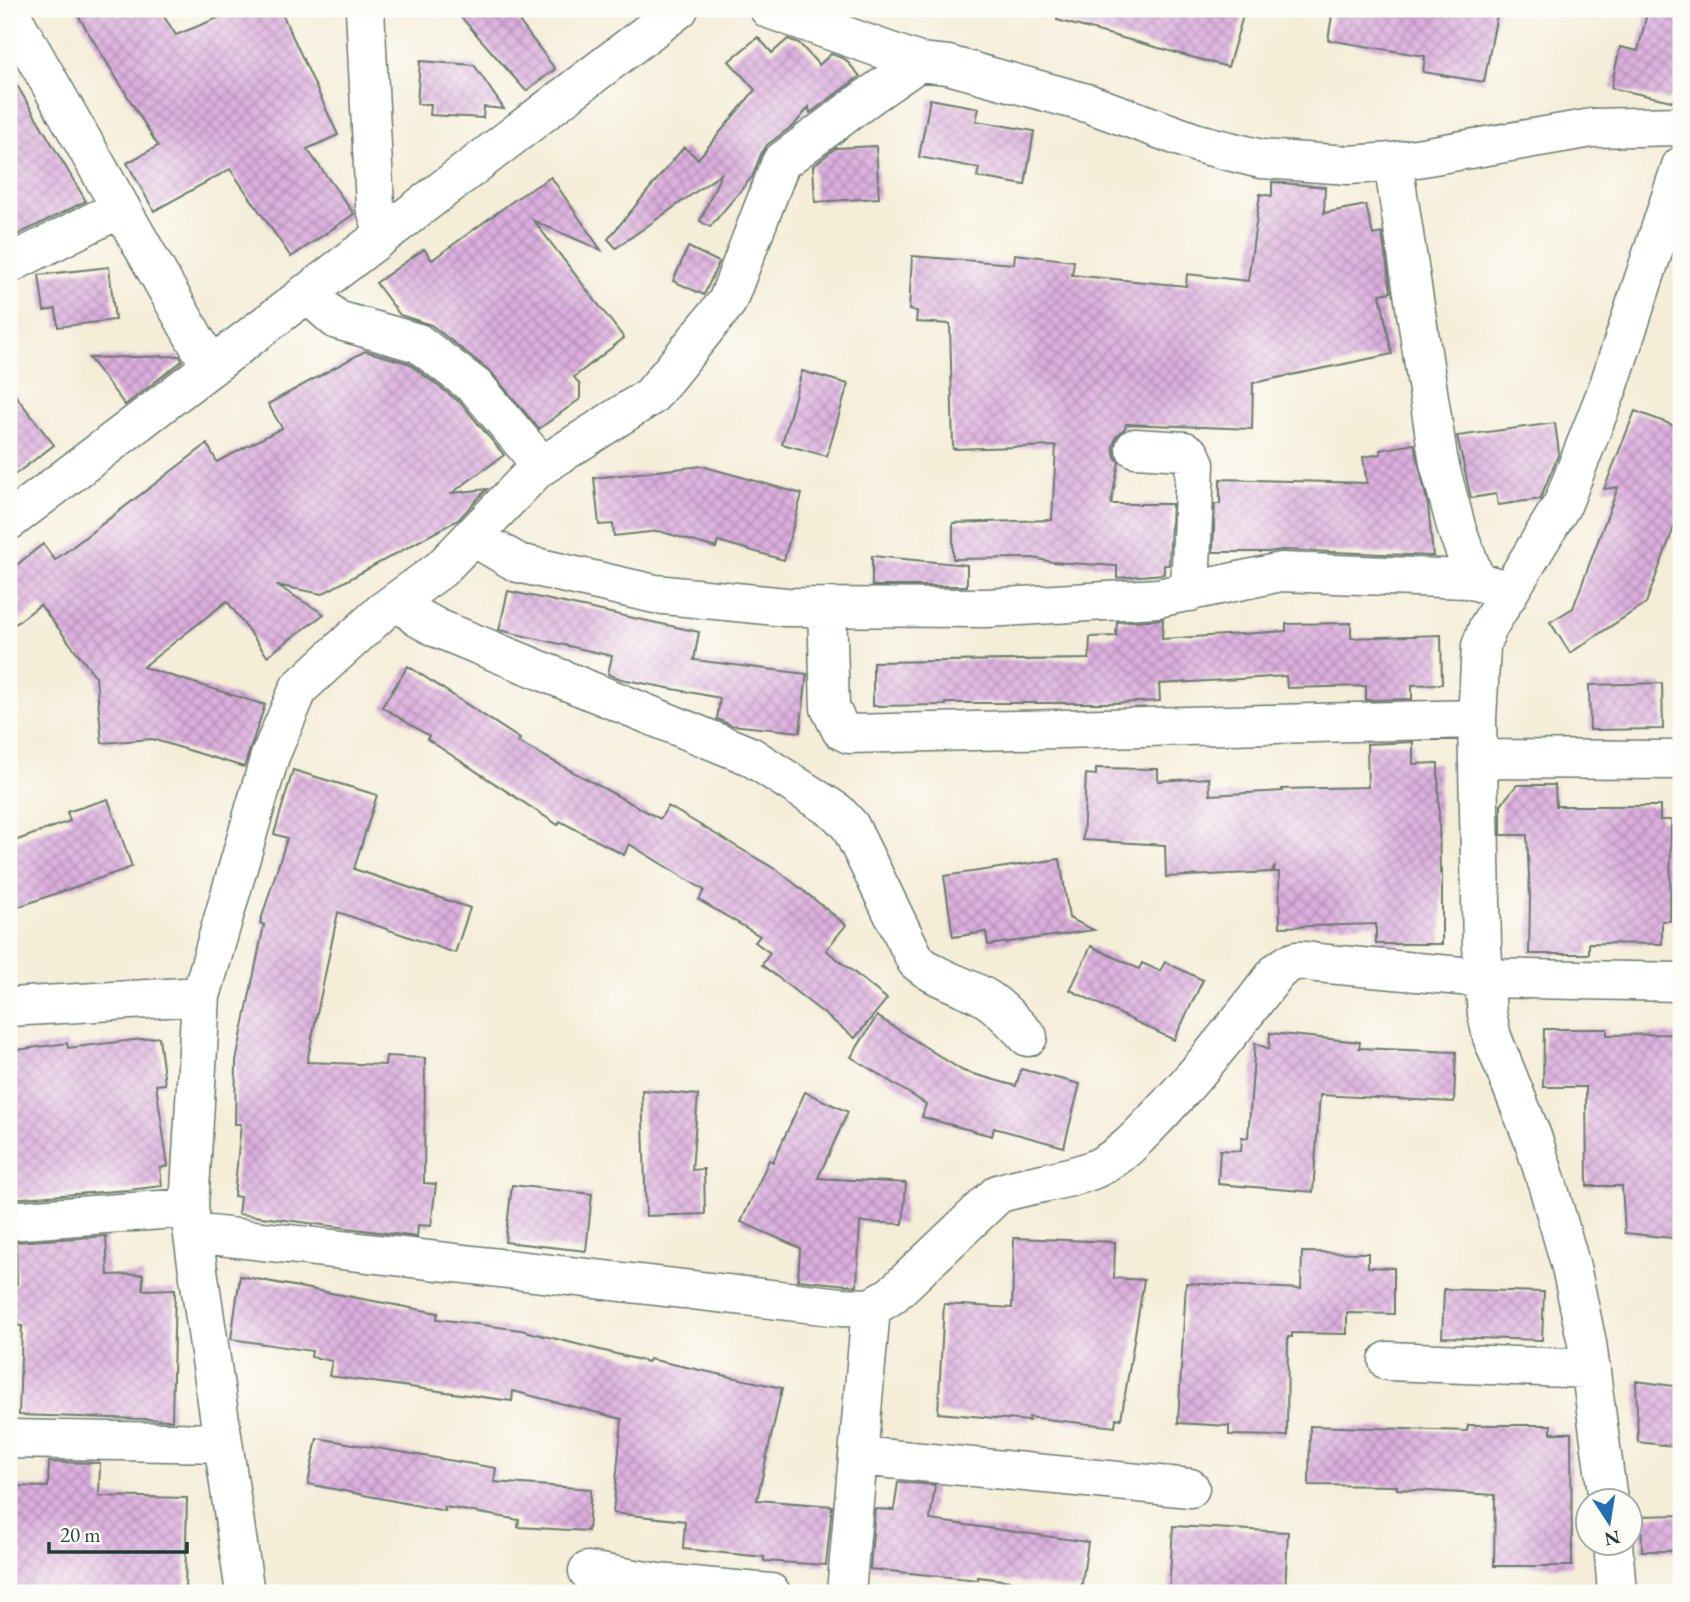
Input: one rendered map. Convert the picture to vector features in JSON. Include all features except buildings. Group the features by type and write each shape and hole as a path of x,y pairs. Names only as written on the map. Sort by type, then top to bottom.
{"street":[{"path":"365,9 374,206 384,234"},
{"path":"9,521 679,9"},
{"path":"769,9 919,62 947,65 1090,104 1197,143 1261,159 1349,165 1393,162 1592,128 1681,126"},
{"path":"9,11 211,367"},
{"path":"245,1593 191,1221 201,996 270,756 299,688 383,611 441,569 542,466 651,396 727,302 781,162 867,97 919,62"},
{"path":"1393,162 1438,463 1463,549 1492,588"},
{"path":"1606,1486 1591,1369 1571,1267 1533,1139 1492,1037 1483,978 1477,719 1481,646 1488,627 1492,588 1563,503 1609,385 1681,166"},
{"path":"9,264 121,208"},
{"path":"306,293 337,320 427,349 436,359 477,388 542,466"},
{"path":"1135,449 1185,451 1191,455 1195,464 1190,592"},
{"path":"472,537 518,563 655,594 786,607 986,608 1158,598 1281,572 1492,588"},
{"path":"399,600 416,617 437,628 750,756 837,812 850,826 916,961 933,974 994,1003 1028,1037"},
{"path":"827,607 830,708 841,730 849,734 1477,719"},
{"path":"1478,759 1681,760"},
{"path":"9,1221 191,1221 841,1307 871,1308 892,1295 998,1194 1078,1175 1099,1167 1129,1147 1201,1070 1278,971 1294,960 1483,978 1681,982"},
{"path":"9,1007 201,996"},
{"path":"846,1593 871,1308"},
{"path":"1388,1360 1591,1369"},
{"path":"9,1439 223,1443"},
{"path":"859,1456 1191,1488"},
{"path":"1614,1556 1616,1593"},
{"path":"588,1571 658,1583 771,1593"}]}
